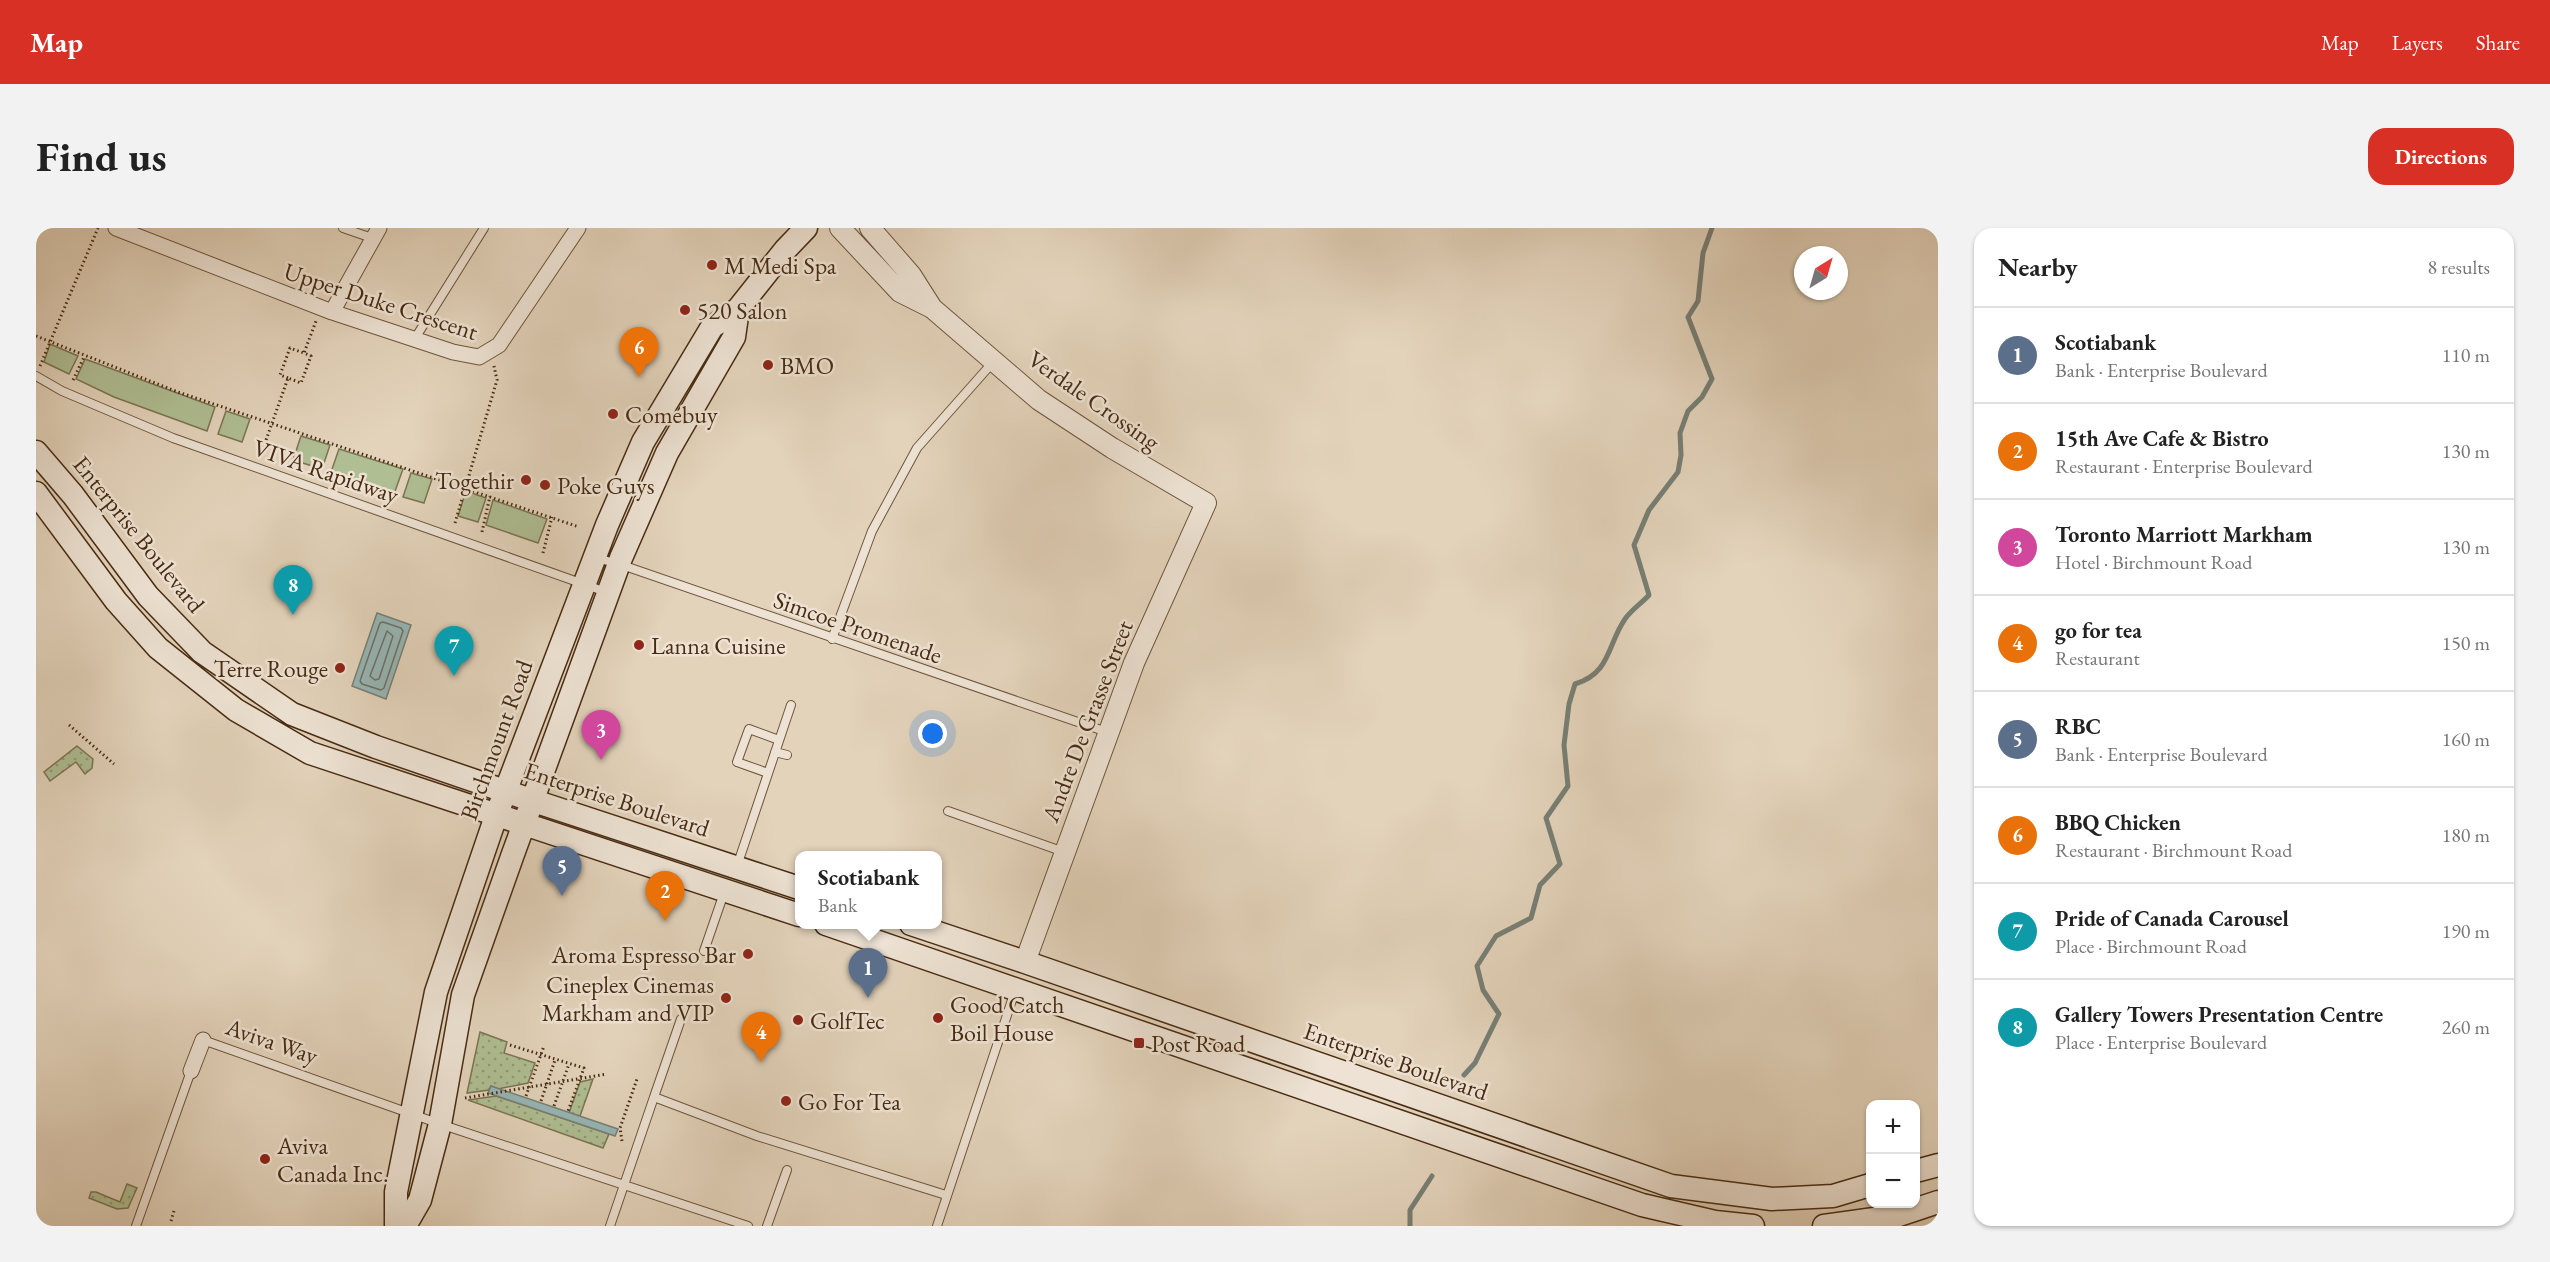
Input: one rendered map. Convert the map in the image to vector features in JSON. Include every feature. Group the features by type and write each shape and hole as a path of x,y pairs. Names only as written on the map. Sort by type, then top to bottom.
{"main road":[{"name":"Birchmount Road","path":"396,1226 396,1192 436,992 496,816 594,558 643,442 712,327 738,309 806,228"},
{"path":"405,1226 420,1200 440,1124 463,995 608,593 667,453 734,337 738,309"},
{"name":"Enterprise Boulevard","path":"36,452 73,495 148,596 211,658 292,714 376,747 795,887"},
{"path":"36,493 116,601 158,648 236,710 310,753 795,914"},
{"path":"840,929 1642,1205 1715,1222 1753,1226"},
{"name":"Enterprise Boulevard","path":"926,929 1671,1186 1772,1199 1833,1196 1866,1186"},
{"path":"1920,1170 1938,1165"},
{"path":"1824,1226 1896,1216 1938,1202"}],"street":[{"name":"Upper Duke Crescent","path":"116,228 326,310 414,340 479,357 499,345 578,228"},
{"name":"Verdale Crossing","path":"840,228 900,292 932,308 1040,400 1112,448 1206,503"},
{"name":"Verdale Crossing","path":"870,228 911,275 932,308"},
{"path":"326,310 376,233"},
{"name":"Andre De Grasse Street","path":"1025,962 1134,663 1206,503"},
{"path":"1016,990 1025,962"},
{"name":"Aviva Way","path":"191,1071 203,1040"}],"lane":[{"path":"343,228 376,233"},
{"path":"414,340 484,228"},
{"path":"832,639 872,531 916,448 994,361"},
{"name":"VIVA Rapidway","path":"36,376 62,391 173,438 608,593"},
{"name":"Simcoe Promenade","path":"594,558 619,564 1109,733"},
{"path":"736,867 791,705"},
{"path":"768,773 737,762 748,729 779,740"},
{"path":"775,752 786,755"},
{"path":"948,811 1065,852"},
{"path":"704,951 725,890"},
{"path":"937,1226 1016,990"},
{"path":"610,1226 681,1019"},
{"name":"Aviva Way","path":"203,1040 440,1124 748,1226"},
{"name":"Aviva Way","path":"136,1226 191,1071"},
{"path":"654,1097 757,1136 946,1196"},
{"path":"767,1226 787,1170"}],"path":[{"path":"40,366 98,228"},
{"path":"304,353 326,310"},
{"path":"36,336 84,357 178,392 579,527"},
{"path":"290,348 304,353 312,356 301,383 280,375 290,348"},
{"path":"454,523 497,380 491,350"},
{"path":"74,380 84,357"},
{"path":"260,457 288,378"},
{"path":"482,532 490,496"},
{"path":"543,553 552,517"},
{"path":"69,725 114,764"},
{"path":"510,1046 584,1068 568,1111"},
{"path":"526,1096 543,1046"},
{"path":"540,1101 555,1060"},
{"path":"554,1106 569,1064"},
{"path":"465,1098 607,1074"},
{"path":"622,1141 620,1128 637,1078"},
{"path":"171,1221 174,1211"}],"green space":[{"path":"50,344 78,356 69,374 44,362"},
{"path":"85,359 215,407 207,431 114,397 76,379"},
{"path":"226,411 250,419 242,442 218,434"},
{"path":"301,436 330,445 322,469 293,460"},
{"path":"339,449 403,469 394,494 331,472"},
{"path":"411,473 432,479 424,503 403,497"},
{"path":"466,491 486,498 478,522 458,516"},
{"path":"493,500 547,519 538,543 486,525"},
{"path":"77,746 93,759 92,768 85,774 76,762 50,781 44,772"},
{"path":"480,1032 507,1042 504,1053 535,1063 528,1083 498,1089 491,1086 489,1090 467,1093"},
{"path":"593,1079 580,1116 569,1113 580,1082"},
{"path":"496,1096 609,1134 603,1148 468,1100"},
{"path":"127,1184 137,1188 128,1208 117,1209 89,1198 91,1192 96,1192 120,1202"}],"water":[{"path":"377,613 411,625 386,699 352,686"},
{"path":"491,1086 618,1129 615,1136 488,1093"}],"waterway":[{"path":"1464,1075 1475,1063 1499,1014 1483,990 1477,966 1496,936 1531,918 1540,885 1560,864 1546,818 1568,786 1564,745 1569,704 1575,684 1587,679 1602,665 1625,619 1649,595 1634,545 1649,510 1678,472 1681,455 1680,433 1688,411 1702,397 1712,379 1688,317 1698,301 1703,253 1712,228"},
{"path":"1410,1226 1410,1210 1432,1176"}],"place":[{"name":"M Medi Spa","path":"712,265"},
{"name":"520 Salon","path":"685,310"},
{"name":"BMO","path":"768,365"},
{"name":"BBQ Chicken","path":"639,377"},
{"name":"Comebuy","path":"613,414"},
{"name":"Togethir","path":"526,480"},
{"name":"Poke Guys","path":"545,485"},
{"name":"Gallery Towers Presentation Centre","path":"293,615"},
{"name":"Lanna Cuisine","path":"639,645"},
{"name":"Terre Rouge","path":"340,668"},
{"name":"Pride of Canada Carousel","path":"454,676"},
{"name":"Toronto Marriott Markham","path":"601,760"},
{"name":"RBC","path":"562,896"},
{"name":"15th Ave Cafe & Bistro","path":"665,921"},
{"name":"Aroma Espresso Bar","path":"748,954"},
{"name":"Cineplex Cinemas Markham and VIP","path":"726,998"},
{"name":"Scotiabank","path":"868,998"},
{"name":"Good Catch Boil House","path":"938,1018"},
{"name":"GolfTec","path":"798,1020"},
{"name":"Post Road","path":"1139,1043"},
{"name":"go for tea","path":"761,1062"},
{"name":"Go For Tea","path":"786,1101"},
{"name":"Aviva Canada Inc.","path":"265,1159"}]}
